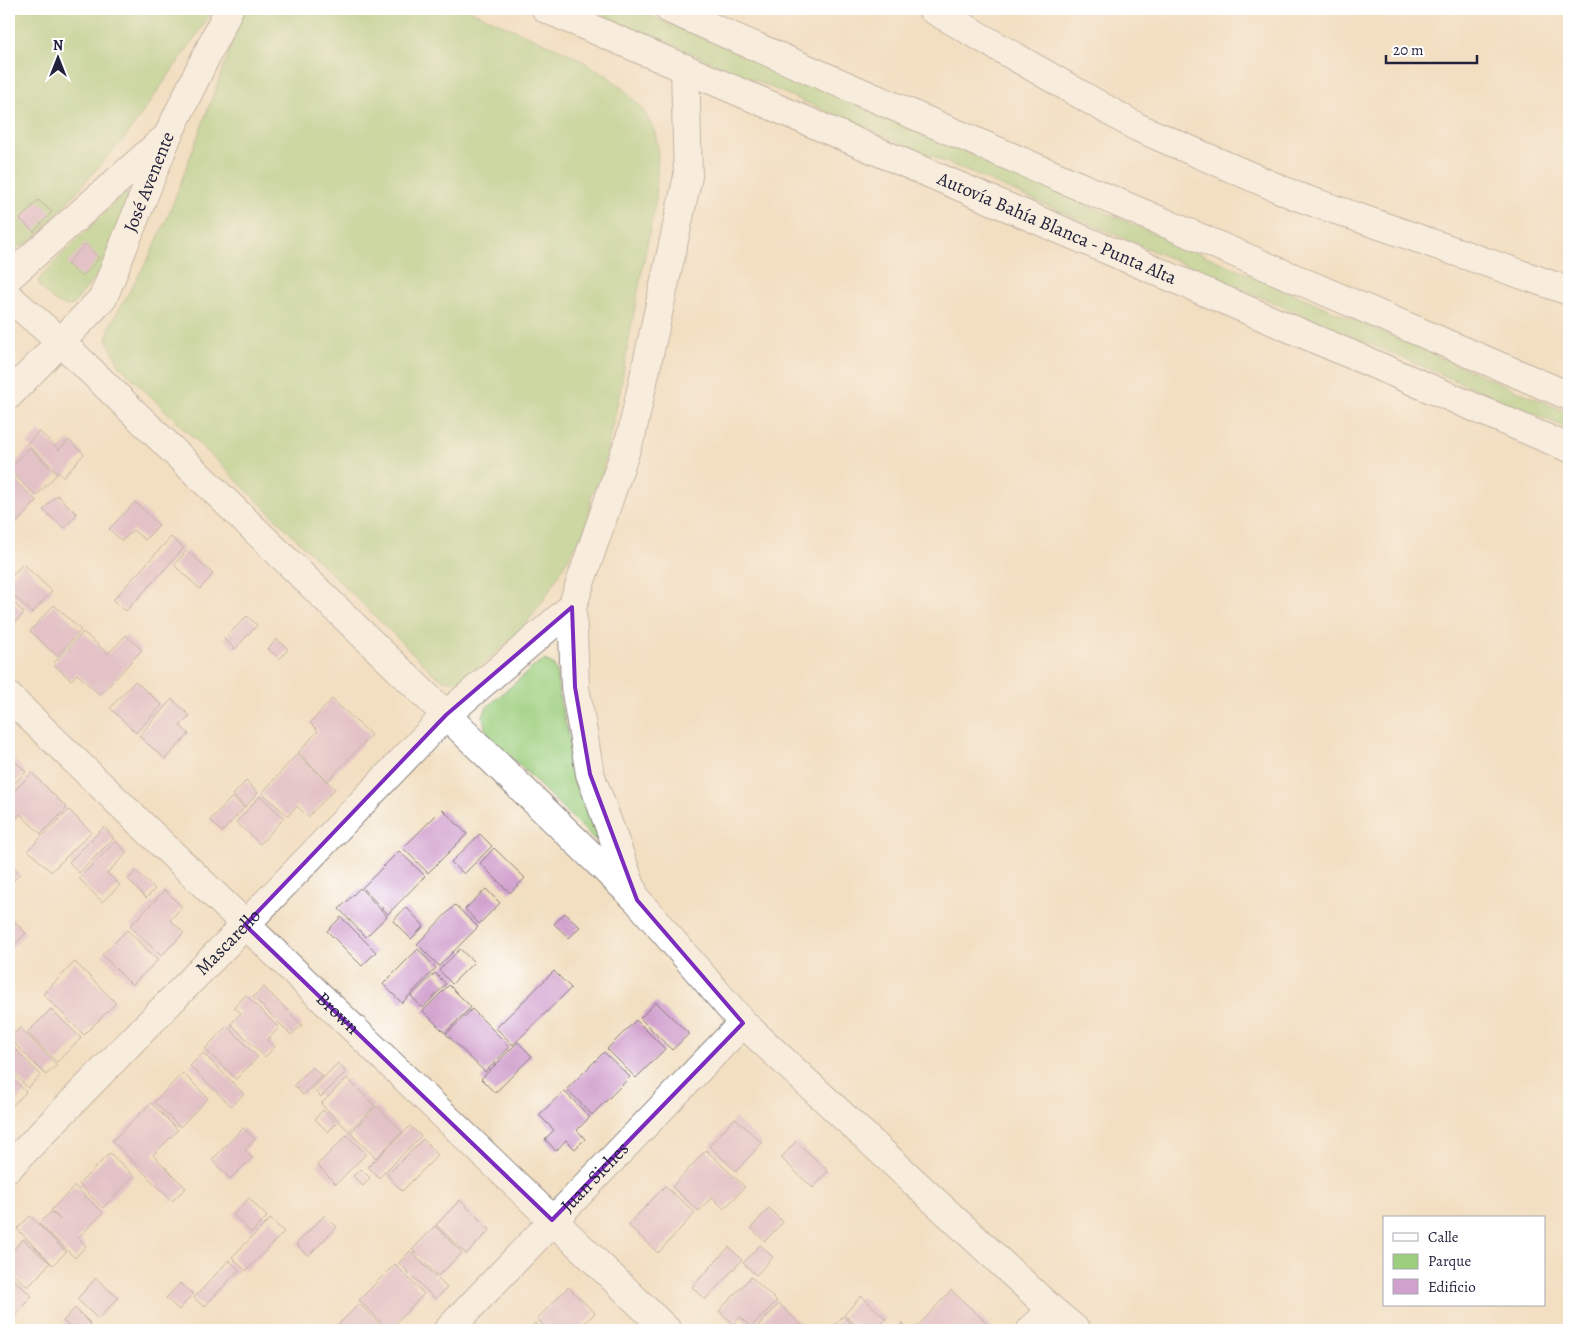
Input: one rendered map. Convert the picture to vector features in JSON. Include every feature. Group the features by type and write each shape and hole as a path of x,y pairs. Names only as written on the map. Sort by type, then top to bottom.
{"street":[{"path":"167,136 229,9"},
{"name":"Autovía Bahía Blanca - Punta Alta","path":"546,9 1569,448"},
{"path":"669,9 1569,396"},
{"path":"932,9 1136,127 1296,196 1569,292"},
{"path":"637,900 590,774 575,687 572,607 632,432 688,176 685,68"},
{"name":"José Avenente","path":"9,277 167,136"},
{"name":"José Avenente","path":"9,395 103,298 167,136"},
{"path":"9,297 61,342 637,900 743,1023 1052,1310 1076,1330"},
{"name":"Mascarello","path":"9,1167 446,715 572,607"},
{"name":"Brown","path":"9,696 244,925 667,1330"},
{"name":"Juan Siches","path":"448,1330 743,1023"},
{"path":"1031,1330 1052,1310"}],"highlighted area":[{"path":"572,607 575,687 590,774 637,900 743,1023 552,1220 245,925 446,715"}],"green space":[{"path":"9,9 215,9 127,135 36,237 22,246 9,248"},
{"path":"245,9 467,9 572,55 605,74 643,109 655,132 658,148 656,199 620,391 602,475 591,495 586,528 543,601 522,629 468,679 455,682 444,680 434,674 120,366 107,340 110,325 148,259 169,214"},
{"path":"588,9 635,9 1569,413 1569,429"},
{"path":"126,193 128,194 129,201 101,270 73,305 67,306 58,303 39,286 39,280"},
{"path":"544,660 553,664 556,671 560,701 582,792 600,834 599,841 593,838 486,732 483,716 487,707"}],"building":[{"path":"38,200 52,212 34,232 20,219"},
{"path":"85,244 99,258 82,277 67,264"},
{"path":"39,431 59,450 69,440 84,454 63,477 27,444"},
{"path":"29,448 57,474 36,496 9,470"},
{"path":"9,475 37,501 9,531"},
{"path":"57,495 77,514 64,528 43,510"},
{"path":"135,502 159,525 145,540 133,530 122,541 109,529"},
{"path":"171,537 184,548 126,611 113,600"},
{"path":"187,550 213,574 200,589 174,565"},
{"path":"23,564 52,591 32,613 9,591 9,579"},
{"path":"9,598 24,613 12,626 9,623"},
{"path":"54,605 81,630 57,656 30,631"},
{"path":"247,616 257,625 235,649 224,639"},
{"path":"83,632 108,654 126,635 142,650 100,695 77,674 71,680 53,664"},
{"path":"277,639 288,649 280,659 268,649"},
{"path":"135,681 162,705 136,733 110,708"},
{"path":"172,699 190,716 180,726 189,734 165,759 139,736"},
{"path":"332,699 371,735 328,781 298,753 318,731 310,723"},
{"path":"297,754 335,789 308,817 297,806 288,816 262,793"},
{"path":"13,759 26,772 9,789 9,763"},
{"path":"32,773 67,808 41,834 20,814 13,822 9,818 9,796"},
{"path":"246,781 258,793 245,807 233,795"},
{"path":"260,796 284,818 260,844 236,822"},
{"path":"232,797 244,808 222,832 210,820"},
{"path":"442,809 467,834 428,873 403,848"},
{"path":"69,810 91,832 51,872 28,850"},
{"path":"104,827 114,838 79,873 69,862"},
{"path":"480,834 492,846 464,874 451,862"},
{"path":"116,841 127,853 107,873 120,885 102,902 79,878"},
{"path":"494,848 525,878 510,893 480,863"},
{"path":"399,851 425,876 388,914 362,888"},
{"path":"10,865 20,874 9,885 9,867"},
{"path":"136,871 155,889 146,898 128,879"},
{"path":"360,888 387,916 366,937 339,909"},
{"path":"486,889 500,903 479,924 465,909"},
{"path":"165,890 182,907 170,920 184,933 161,956 130,926"},
{"path":"455,905 478,927 439,966 417,944"},
{"path":"406,907 424,926 411,939 393,921"},
{"path":"565,913 580,927 569,938 554,924"},
{"path":"341,917 376,952 362,966 327,931"},
{"path":"9,918 26,933 9,951"},
{"path":"127,930 158,960 132,985 102,955"},
{"path":"418,949 436,968 402,1003 383,984"},
{"path":"460,949 474,962 452,984 439,970"},
{"path":"75,962 116,1003 84,1035 43,994"},
{"path":"554,971 571,988 513,1045 496,1028"},
{"path":"435,973 446,984 423,1008 411,996"},
{"path":"449,985 471,1007 445,1033 423,1011"},
{"path":"264,987 302,1025 291,1035 253,997"},
{"path":"246,995 279,1028 267,1040 275,1047 265,1057 231,1024 241,1013 234,1007"},
{"path":"656,1002 689,1034 672,1050 640,1018"},
{"path":"51,1009 81,1038 57,1062 27,1033"},
{"path":"472,1009 510,1047 485,1072 446,1034"},
{"path":"636,1020 665,1049 636,1078 607,1049"},
{"path":"227,1026 258,1057 236,1079 205,1049"},
{"path":"20,1028 57,1065 46,1075 9,1038"},
{"path":"518,1042 532,1056 495,1093 481,1079"},
{"path":"9,1043 41,1075 28,1088 9,1069"},
{"path":"604,1052 630,1077 592,1115 567,1089"},
{"path":"203,1053 244,1094 231,1106 190,1066"},
{"path":"338,1063 346,1072 321,1097 313,1088"},
{"path":"312,1067 322,1076 303,1095 294,1085"},
{"path":"183,1073 208,1098 180,1127 154,1102"},
{"path":"9,1075 26,1092 9,1109"},
{"path":"347,1078 375,1106 349,1131 321,1104"},
{"path":"564,1091 590,1117 577,1130 585,1139 575,1149 566,1140 556,1151 545,1139 554,1130 539,1115"},
{"path":"151,1103 178,1130 153,1155 186,1188 172,1201 112,1141"},
{"path":"377,1106 402,1132 376,1158 350,1133"},
{"path":"323,1110 337,1123 328,1132 315,1119"},
{"path":"735,1118 762,1143 736,1171 709,1146"},
{"path":"410,1126 421,1136 379,1178 368,1167"},
{"path":"243,1128 255,1139 245,1150 252,1158 230,1179 212,1160"},
{"path":"347,1135 366,1154 336,1184 317,1165"},
{"path":"423,1139 438,1155 402,1191 387,1175"},
{"path":"796,1141 828,1171 813,1188 781,1158"},
{"path":"706,1150 745,1187 724,1209 712,1197 699,1211 672,1187"},
{"path":"110,1153 134,1176 103,1208 79,1184"},
{"path":"361,1169 370,1178 363,1186 353,1176"},
{"path":"75,1186 103,1213 78,1238 86,1246 75,1258 39,1224 51,1212 61,1220 51,1210"},
{"path":"665,1186 695,1213 658,1253 628,1225"},
{"path":"249,1198 267,1217 251,1233 233,1215"},
{"path":"460,1200 490,1230 466,1254 436,1225"},
{"path":"769,1208 783,1222 765,1241 751,1228"},
{"path":"325,1215 337,1227 308,1256 296,1244"},
{"path":"30,1216 66,1252 53,1265 17,1229"},
{"path":"270,1219 284,1232 246,1271 232,1257"},
{"path":"435,1226 462,1253 438,1276 412,1250"},
{"path":"23,1239 50,1263 28,1287 9,1270 9,1254"},
{"path":"760,1245 773,1257 756,1275 743,1263"},
{"path":"729,1247 742,1260 705,1300 692,1287"},
{"path":"410,1251 447,1288 435,1299 399,1263"},
{"path":"229,1260 239,1270 204,1307 194,1298"},
{"path":"395,1264 424,1294 389,1330 359,1300"},
{"path":"9,1275 32,1296 9,1321"},
{"path":"751,1277 777,1301 751,1327 740,1317 734,1324 719,1311"},
{"path":"96,1278 118,1298 98,1319 77,1299"},
{"path":"180,1283 193,1294 179,1310 166,1298"},
{"path":"568,1287 595,1313 577,1330 548,1330 537,1319"},
{"path":"951,1290 990,1326 987,1330 923,1330 918,1326"},
{"path":"861,1296 886,1319 876,1330 861,1330 844,1315"},
{"path":"359,1304 386,1330 339,1330 336,1327"},
{"path":"779,1304 804,1327 801,1330 754,1330"},
{"path":"75,1308 91,1324 85,1330 73,1330 63,1321"},
{"path":"843,1316 855,1327 852,1330 830,1330"},
{"path":"535,1323 542,1330 528,1330"},
{"path":"902,1323 909,1330 896,1330"}]}
